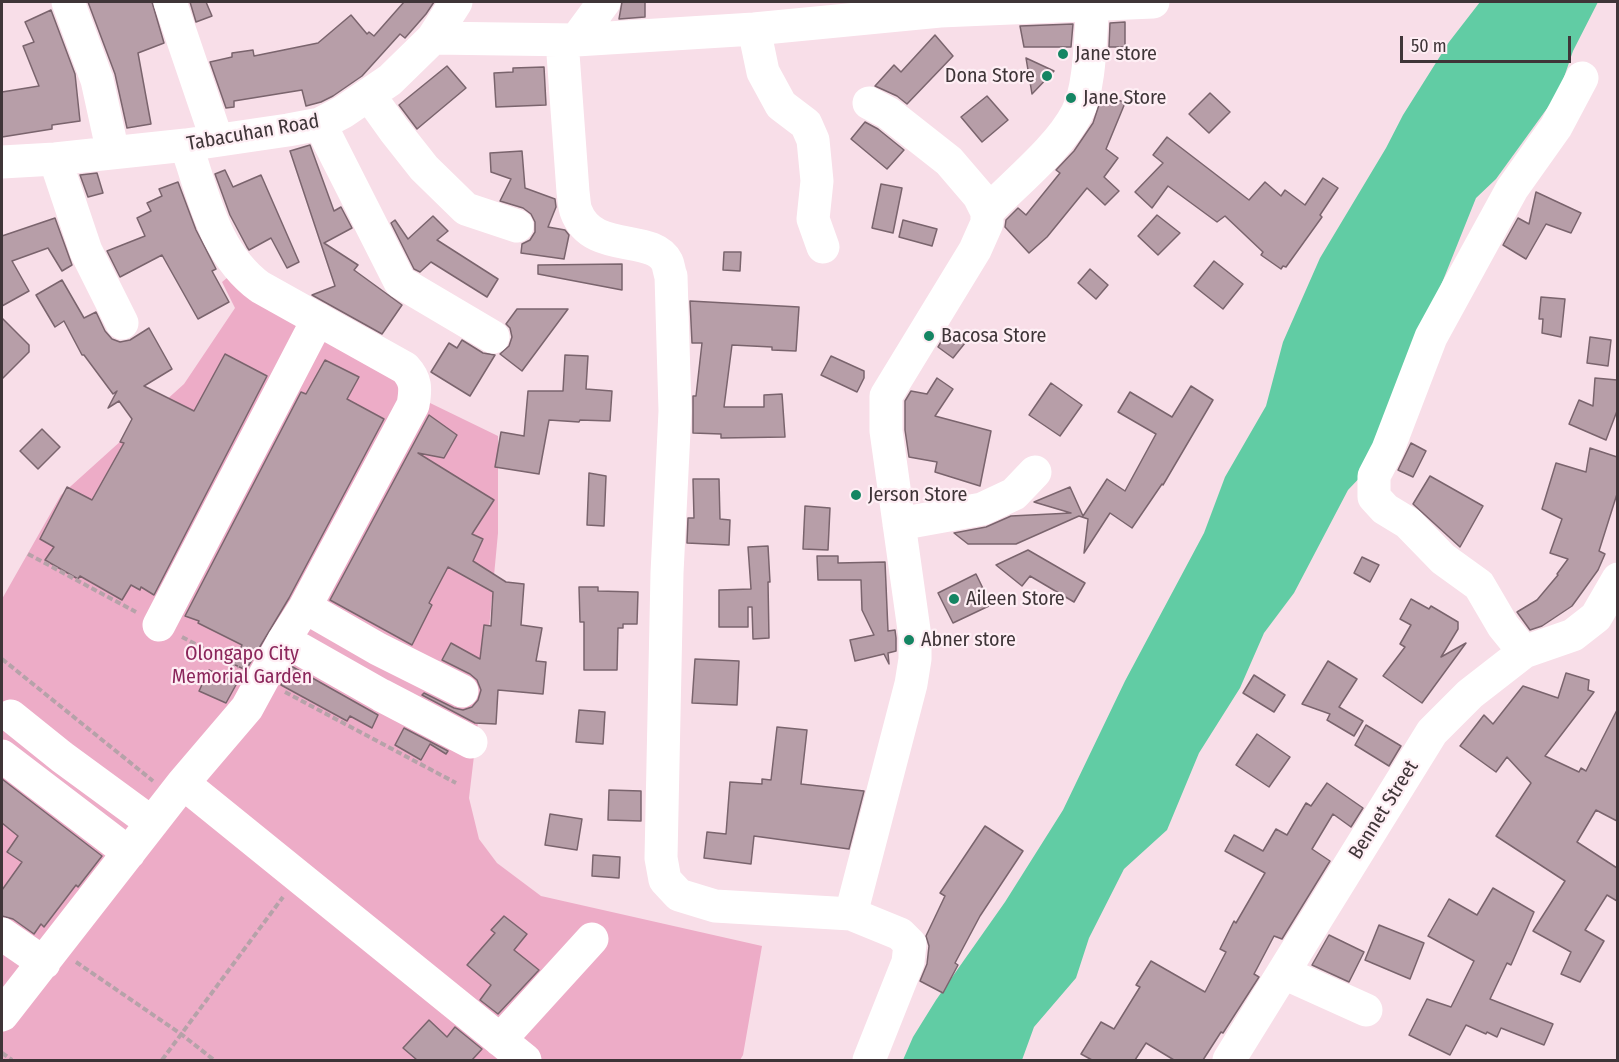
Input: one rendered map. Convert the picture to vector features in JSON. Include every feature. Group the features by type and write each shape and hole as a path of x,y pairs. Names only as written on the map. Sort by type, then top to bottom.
{"street":[{"path":"68,2 97,80 113,153"},
{"path":"170,2 218,140"},
{"name":"Tabacuhan Road","path":"2,162 55,159 186,145 320,124 343,112 390,80 434,38 456,2"},
{"path":"604,2 569,40 573,192 576,212 585,226 604,239 646,247 659,254 667,262 670,276 675,411 661,858 665,880 679,895 715,906 851,914 900,934 910,944 908,962 869,1060"},
{"path":"434,38 569,40 754,29 940,11 1153,2"},
{"path":"987,212 1062,135 1078,112 1085,88 1093,3"},
{"path":"754,29 763,72 781,105 806,124 813,140 817,182 813,219 823,248"},
{"path":"1524,652 1503,626 1479,585 1443,559 1408,523 1385,509 1374,497 1374,476 1388,449 1431,337 1512,189 1556,127 1582,78"},
{"path":"369,94 423,168 466,209 517,226"},
{"path":"851,914 915,659 915,637 886,431 886,396 975,250 987,223 987,212 979,196 949,160 888,114 869,103"},
{"path":"320,124 399,282 493,337"},
{"path":"2,1015 177,790 247,708 305,607 413,405 416,387 413,377 405,368 260,287 243,274 218,238 186,145"},
{"path":"55,159 86,251 122,323"},
{"path":"159,625 318,319"},
{"path":"899,524 982,509 1014,494 1035,472"},
{"name":"Bennet Street","path":"1229,1060 1432,732 1470,693 1524,652 1573,635 1596,617 1617,579"},
{"path":"305,607 378,649 462,691"},
{"path":"284,640 381,695 471,742"},
{"path":"11,716 62,757 152,823"},
{"path":"2,756 129,853"},
{"path":"177,790 298,877 525,1060"},
{"path":"2,934 50,955"},
{"path":"500,1040 592,939"},
{"path":"1284,973 1366,1010"}],"path":[{"path":"2,659 177,790"},
{"path":"162,1060 298,877"},
{"path":"50,955 181,1034 214,1060"},
{"path":"2,1053 12,1060"}],"green space":[{"name":"Olongapo City Memorial Garden","path":"243,265 428,402 498,436 498,533 469,798 479,839 497,863 541,896 762,946 743,1055 740,1060 2,1060 2,599 61,495 184,384 235,308 222,282"}],"shaded area":[{"path":"1480,2 1598,2 1573,51 1559,92 1496,179 1476,198 1367,470 1348,490 1294,593 1264,633 1240,688 1199,753 1167,830 1124,869 1089,938 1076,978 1034,1027 1022,1060 903,1060 913,1037 936,1000 1005,902 1063,810 1125,681 1204,533 1225,477 1266,406 1283,342 1320,258 1386,148 1403,115 1449,42"}],"building":[{"path":"88,2 152,2 164,43 138,53 151,124 127,128 115,74"},
{"path":"190,2 206,2 212,16 196,22"},
{"path":"404,2 434,2 405,38 400,34 362,76 333,96 306,106 302,90 234,101 234,107 226,108 210,62 232,57 232,53 253,50 254,56 318,43 351,15 367,34 369,32 374,36"},
{"path":"622,2 645,2 645,17 619,19"},
{"path":"51,10 75,74 80,121 52,125 52,129 2,137 2,92 39,86 23,46 34,42 25,22"},
{"path":"1125,22 1125,47 1109,47 1110,23"},
{"path":"1073,24 1071,47 1024,47 1020,26"},
{"path":"935,35 953,56 907,104 897,96 875,86 894,65 901,72"},
{"path":"1026,58 1054,71 1032,94"},
{"path":"447,66 466,88 417,129 399,105"},
{"path":"544,67 546,105 496,107 494,73 513,72 513,68"},
{"path":"1103,93 1125,103 1106,149 1118,158 1104,177 1119,191 1105,205 1087,188 1047,237 1029,253 1005,227 1006,220 1018,208 1026,215 1060,173 1056,170 1074,151 1093,123"},
{"path":"1210,93 1230,112 1209,133 1189,114"},
{"path":"987,96 1008,120 982,142 961,117"},
{"path":"865,122 878,129 904,150 887,169 851,139"},
{"path":"1167,137 1249,200 1265,182 1281,196 1285,190 1305,205 1323,178 1338,188 1320,215 1322,217 1286,267 1283,266 1281,269 1261,255 1263,252 1225,216 1217,222 1168,186 1152,208 1135,192 1163,163 1153,155"},
{"path":"310,145 334,211 341,207 352,228 324,243 358,265 354,270 402,305 382,334 312,295 335,286 290,151"},
{"path":"522,151 525,188 555,199 556,207 548,227 565,230 569,235 564,259 521,253 522,244 530,240 535,232 535,222 531,214 523,208 500,201 511,179 491,172 490,153"},
{"path":"225,170 233,187 261,175 299,262 287,268 271,238 249,250 230,215 215,174"},
{"path":"97,173 103,193 88,197 80,175"},
{"path":"178,182 196,230 216,269 212,271 229,302 198,319 162,255 120,277 107,251 145,236 137,218 151,211 147,203 162,196 159,189"},
{"path":"881,184 902,188 893,233 872,228"},
{"path":"1536,192 1581,213 1571,233 1546,224 1526,259 1503,245 1518,218 1529,224"},
{"path":"1157,215 1180,233 1158,255 1138,236"},
{"path":"433,216 448,231 437,240 498,279 487,297 431,262 420,272 414,269 391,223 395,220 408,239"},
{"path":"55,218 72,265 62,271 48,248 12,261 29,291 2,306 2,236"},
{"path":"903,220 937,229 932,246 899,237"},
{"path":"724,252 741,252 740,271 723,270"},
{"path":"1214,261 1243,284 1223,309 1194,286"},
{"path":"622,264 622,290 538,274 538,265"},
{"path":"1090,269 1108,285 1096,299 1078,283"},
{"path":"62,280 84,318 96,312 105,331 112,339 120,342 130,340 149,328 172,369 144,386 194,411 225,354 267,376 154,595 141,587 140,590 131,585 122,600 80,576 78,579 45,560 54,547 40,539 67,487 92,500 124,443 120,442 132,419 119,401 108,408 117,391 113,394 82,355 64,321 55,327 36,295"},
{"path":"1541,297 1565,299 1561,337 1542,333 1543,319 1539,319"},
{"path":"690,301 799,307 796,351 732,345 724,407 764,407 764,395 782,394 785,437 721,438 721,434 693,433 693,396 696,396 702,343 692,343"},
{"path":"517,309 568,309 522,371 500,354 509,346 512,337 510,328 506,324"},
{"path":"2,318 29,345 29,352 2,379"},
{"path":"948,330 965,343 953,358 938,347"},
{"path":"1590,337 1611,340 1608,366 1587,363"},
{"path":"462,340 483,353 495,355 470,396 431,372 449,343 457,348"},
{"path":"565,355 588,356 586,389 612,391 610,421 549,420 539,474 495,467 501,432 524,436 528,391 563,391"},
{"path":"831,356 864,371 864,378 857,392 821,375"},
{"path":"325,360 359,377 347,399 384,419 289,598 246,670 233,664 242,645 198,623 199,621 185,616 301,392 306,394"},
{"path":"937,378 953,389 935,416 991,431 980,486 935,472 937,462 909,457 905,430 905,401 911,391 927,394"},
{"path":"1595,378 1617,380 1617,411 1606,440 1569,424 1579,400 1593,406"},
{"path":"1051,383 1082,405 1060,436 1029,415"},
{"path":"1191,386 1213,400 1163,485 1132,528 1110,513 1084,553 1088,519 1079,516 1016,544 968,544 954,533 986,527 1011,516 1071,513 1034,502 1070,487 1083,516 1107,479 1125,491 1156,434 1118,412 1130,392 1172,417"},
{"path":"429,415 457,435 444,458 418,453 494,500 472,534 483,539 473,561 506,582 524,584 521,625 542,628 536,661 546,662 543,694 498,690 496,724 475,723 422,695 424,693 463,710 472,707 478,700 481,690 477,680 442,660 451,643 480,659 484,625 491,626 493,592 448,567 429,603 432,605 412,645 330,600"},
{"path":"42,429 60,447 38,469 20,451"},
{"path":"1411,443 1426,451 1413,477 1398,470"},
{"path":"1590,448 1617,457 1617,494 1599,551 1605,554 1598,570 1572,606 1542,626 1530,630 1517,612 1537,600 1568,559 1550,553 1562,519 1542,509 1556,463 1586,472"},
{"path":"589,473 606,476 604,526 587,525"},
{"path":"1430,476 1483,506 1460,547 1413,504"},
{"path":"693,479 719,479 720,519 730,520 729,545 687,543 688,518 694,518"},
{"path":"805,506 830,508 828,550 803,549"},
{"path":"768,546 769,638 753,639 752,607 748,607 748,627 719,627 719,590 751,589 748,547"},
{"path":"1028,550 1085,583 1074,602 1030,576 1022,586 996,565"},
{"path":"817,556 838,556 838,563 885,562 888,631 895,630 896,638 896,651 888,653 889,664 884,654 855,661 850,640 874,635 862,610 861,580 818,580"},
{"path":"1362,557 1379,565 1370,582 1354,573"},
{"path":"976,574 991,605 953,623 938,593"},
{"path":"579,587 598,587 598,591 638,592 637,624 623,624 623,628 618,628 617,670 584,670 584,622 580,622"},
{"path":"1411,599 1429,609 1431,606 1458,622 1458,629 1441,657 1466,643 1422,703 1383,676 1405,647 1400,644 1411,625 1400,619"},
{"path":"695,659 739,661 737,705 692,703"},
{"path":"1328,661 1357,679 1339,707 1363,721 1354,736 1327,720 1330,714 1302,704"},
{"path":"291,666 378,715 372,728 350,716 347,721 281,685"},
{"path":"209,670 237,683 226,703 199,691"},
{"path":"1566,673 1589,680 1588,690 1594,692 1545,756 1579,772 1581,768 1586,771 1617,710 1617,821 1596,810 1577,842 1617,868 1617,901 1607,895 1585,930 1604,941 1580,982 1561,974 1571,952 1533,931 1565,881 1496,836 1531,783 1507,757 1496,772 1460,746 1484,715 1493,724 1523,686 1558,698"},
{"path":"1254,675 1285,695 1274,712 1243,693"},
{"path":"579,710 605,712 603,744 576,742"},
{"path":"1366,725 1401,746 1389,766 1355,745"},
{"path":"777,727 807,730 801,784 864,791 849,849 754,836 751,864 704,858 707,832 726,834 730,782 762,784 762,779 771,780"},
{"path":"404,728 448,751 446,754 430,744 421,760 395,745"},
{"path":"1257,734 1290,757 1269,787 1236,765"},
{"path":"2,779 102,856 44,927 41,924 34,934 13,919 2,916 2,890 22,862 7,852 18,836 2,823"},
{"path":"1327,783 1363,808 1351,827 1333,814 1312,849 1330,861 1282,939 1274,936 1254,974 1259,977 1203,1060 1174,1060 1146,1043 1135,1060 1092,1060 1081,1054 1101,1022 1114,1029 1140,987 1136,985 1151,961 1205,992 1226,952 1220,949 1234,921 1236,923 1265,873 1225,851 1234,835 1263,851 1276,829 1287,835 1306,803 1311,806"},
{"path":"609,790 641,791 641,821 608,820"},
{"path":"550,814 582,819 577,850 545,845"},
{"path":"985,826 1023,851 980,916 955,963 958,965 943,993 920,981 927,964 929,946 926,936 945,896 940,893"},
{"path":"593,855 620,857 619,878 592,876"},
{"path":"1493,888 1534,912 1511,965 1507,963 1490,999 1553,1024 1544,1045 1501,1028 1497,1037 1466,1025 1450,1055 1409,1035 1427,999 1451,1007 1474,961 1428,936 1449,899 1477,915"},
{"path":"504,916 527,934 514,950 539,970 498,1014 480,1000 491,985 467,965 495,933 491,930"},
{"path":"1379,925 1424,943 1410,979 1365,960"},
{"path":"1329,935 1364,952 1349,982 1312,965"},
{"path":"429,1020 447,1037 455,1027 482,1049 472,1060 417,1060 403,1048"}],"place":[{"name":"Jane store","path":"1063,54"},
{"name":"Dona Store","path":"1047,76"},
{"name":"Jane Store","path":"1071,98"},
{"name":"Bacosa Store","path":"929,336"},
{"name":"Jerson Store","path":"856,495"},
{"name":"Aileen Store","path":"954,599"},
{"name":"Abner store","path":"909,640"}]}
